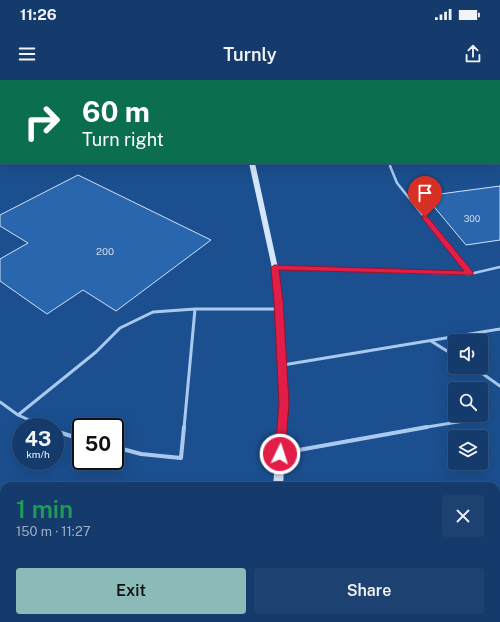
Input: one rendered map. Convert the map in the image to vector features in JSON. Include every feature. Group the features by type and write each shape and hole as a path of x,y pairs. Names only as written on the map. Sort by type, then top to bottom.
{"main road":[{"path":"252,164 274,268 279,309 284,403 278,482"}],"lane":[{"path":"389,164 397,183 470,274"},
{"path":"274,268 470,274 500,267"},
{"path":"18,415 96,352 120,328 154,312 195,309 279,309"},
{"path":"124,449 141,454 181,458 195,309"},
{"path":"282,365 500,329"},
{"path":"431,340 448,351"},
{"path":"484,374 500,385"},
{"path":"0,402 25,418"},
{"path":"280,454 321,445 458,422"}],"building":[{"path":"78,175 211,240 116,311 83,290 47,314 0,281 0,259 28,243 0,226 0,215"},
{"path":"500,186 500,240 466,245 425,196"}],"route":[{"path":"280,454 284,403 279,302 274,268 470,274 425,217"}]}
